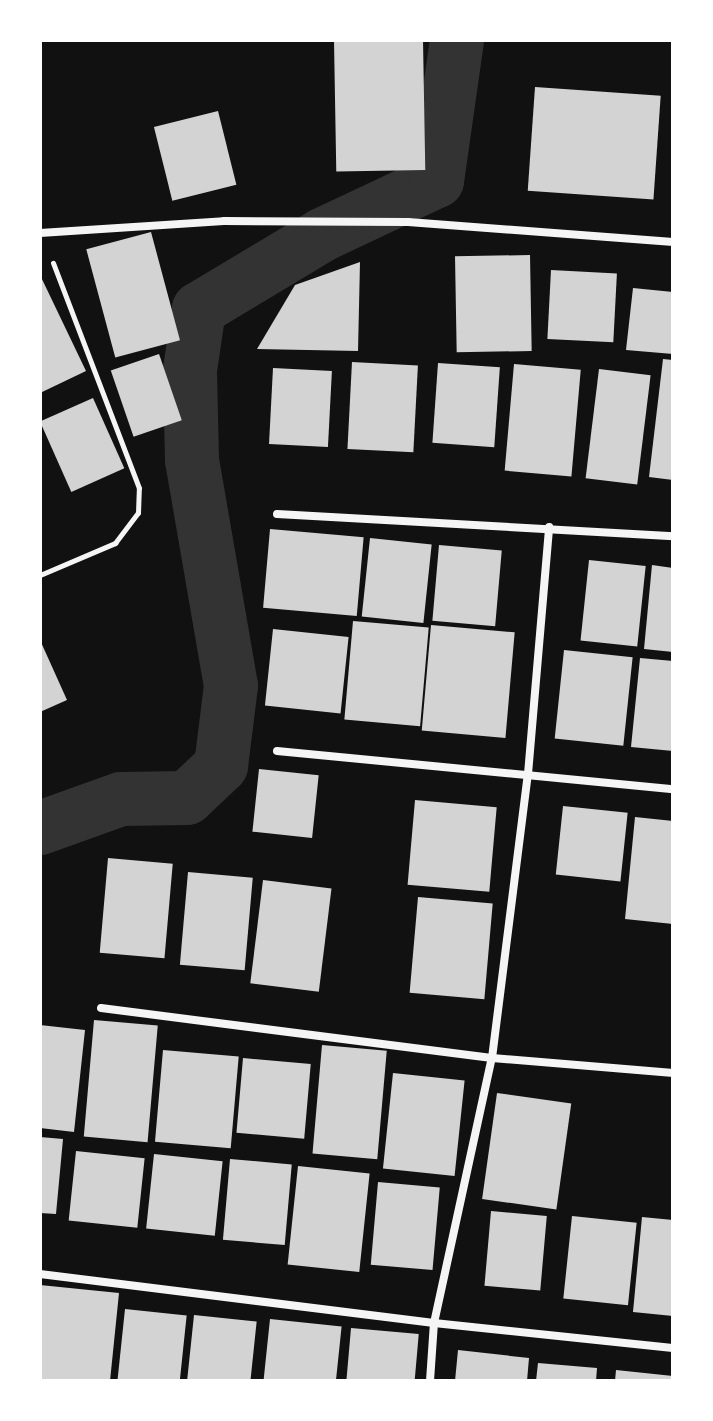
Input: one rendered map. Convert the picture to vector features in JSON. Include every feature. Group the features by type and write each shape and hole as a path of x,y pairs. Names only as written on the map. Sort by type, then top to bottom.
{"street":[{"path":"41,231 268,221 408,222 673,242"},
{"path":"277,514 673,536"},
{"path":"430,1381 434,1323 492,1058 528,774 549,527"},
{"path":"277,751 673,789"},
{"path":"101,1008 492,1058 673,1073"},
{"path":"40,1274 434,1323 673,1348"}],"path":[{"path":"40,575 115,543 138,513 139,488 41,231"}],"building":[{"path":"423,40 425,170 336,172 334,42"},
{"path":"535,87 661,96 653,200 528,191"},
{"path":"218,111 236,185 172,201 154,127"},
{"path":"151,232 180,340 115,358 86,249"},
{"path":"530,255 532,351 457,352 455,256"},
{"path":"360,262 358,351 257,349 295,285"},
{"path":"551,270 617,273 613,342 547,339"},
{"path":"40,275 86,371 40,393"},
{"path":"633,288 673,292 673,354 626,350"},
{"path":"159,354 182,420 134,437 111,371"},
{"path":"663,359 673,360 673,480 649,477"},
{"path":"352,362 418,365 413,452 347,449"},
{"path":"438,363 500,367 494,447 432,443"},
{"path":"514,364 581,370 571,476 505,471"},
{"path":"273,368 332,371 328,447 269,444"},
{"path":"599,369 651,375 637,485 586,478"},
{"path":"93,398 124,468 71,492 40,422"},
{"path":"270,529 364,537 357,616 263,608"},
{"path":"370,538 432,544 423,623 362,617"},
{"path":"439,545 502,550 495,626 432,621"},
{"path":"589,560 646,566 637,647 581,641"},
{"path":"652,565 673,568 673,652 644,649"},
{"path":"353,621 429,628 420,726 344,720"},
{"path":"431,625 515,632 505,738 422,731"},
{"path":"273,629 349,637 341,714 265,706"},
{"path":"40,640 67,700 40,712"},
{"path":"564,650 633,657 623,746 555,739"},
{"path":"640,658 673,661 673,751 631,747"},
{"path":"259,769 319,775 312,838 252,832"},
{"path":"415,800 497,807 489,892 408,885"},
{"path":"563,806 628,813 620,881 556,875"},
{"path":"635,817 673,821 673,924 625,919"},
{"path":"108,858 173,864 164,958 100,953"},
{"path":"188,872 253,878 245,970 180,965"},
{"path":"263,880 331,888 319,992 250,983"},
{"path":"418,897 493,904 484,999 410,993"},
{"path":"94,1020 158,1026 148,1142 84,1137"},
{"path":"40,1025 85,1030 74,1132 40,1128"},
{"path":"322,1045 387,1051 377,1159 313,1154"},
{"path":"163,1050 239,1057 231,1148 155,1142"},
{"path":"243,1058 311,1064 304,1139 236,1133"},
{"path":"393,1073 465,1081 455,1176 383,1168"},
{"path":"497,1093 571,1103 556,1209 482,1199"},
{"path":"40,1137 63,1139 56,1214 40,1213"},
{"path":"76,1151 145,1158 137,1228 69,1221"},
{"path":"154,1154 223,1161 215,1236 146,1229"},
{"path":"230,1159 292,1164 285,1245 223,1240"},
{"path":"298,1166 370,1174 359,1272 288,1264"},
{"path":"378,1182 440,1187 433,1270 371,1265"},
{"path":"491,1211 547,1216 540,1291 484,1286"},
{"path":"572,1216 637,1223 628,1305 563,1299"},
{"path":"642,1217 673,1220 673,1316 633,1312"},
{"path":"40,1285 119,1293 110,1381 40,1381"},
{"path":"125,1309 187,1315 180,1381 117,1381"},
{"path":"194,1315 257,1322 250,1381 187,1381"},
{"path":"270,1319 342,1327 336,1381 264,1381"},
{"path":"351,1328 419,1334 415,1381 346,1381"},
{"path":"458,1350 529,1358 527,1381 455,1381"},
{"path":"538,1363 597,1368 596,1381 536,1381"},
{"path":"616,1370 673,1376 673,1381 615,1381"}],"waterway":[{"path":"40,828 121,799 187,798 221,766 231,686 192,460 190,370 199,309 322,235 437,181 457,40"}]}
